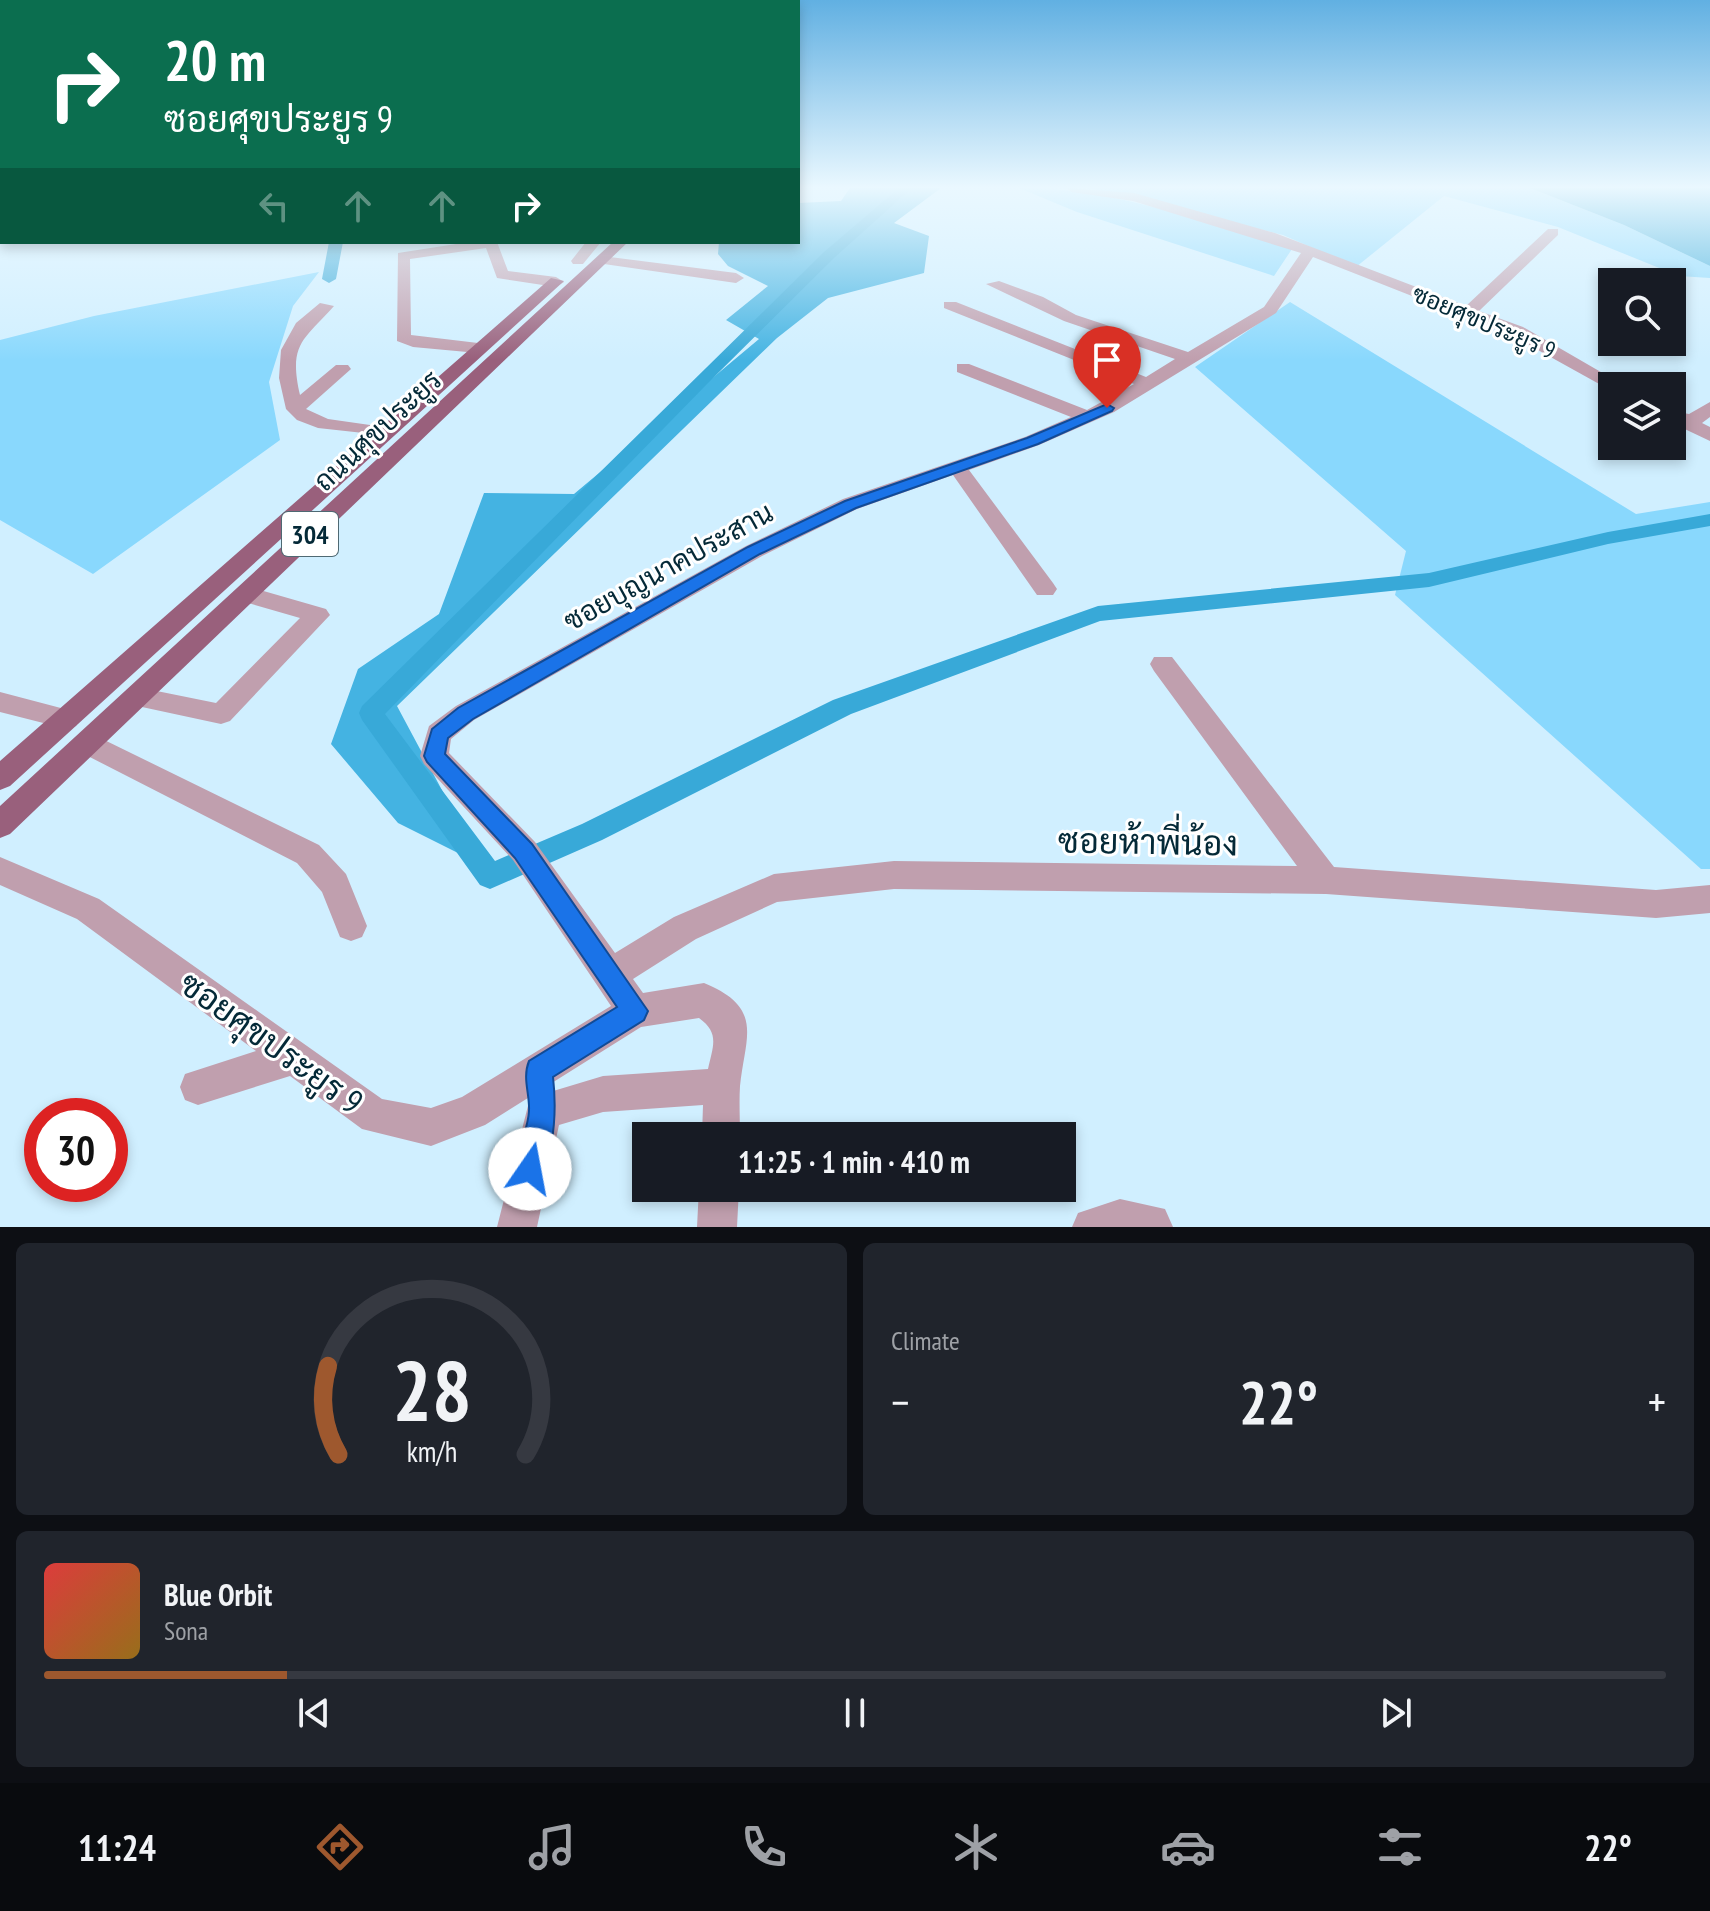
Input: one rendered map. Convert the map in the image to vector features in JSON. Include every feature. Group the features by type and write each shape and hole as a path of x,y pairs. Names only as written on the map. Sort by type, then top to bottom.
{"main road":[{"name":"ถนนศุขประยูร","path":"0,778 478,348 556,282 594,254 616,245"},
{"name":"ถนนศุขประยูร","path":"0,825 246,594 594,254"}],"street":[{"path":"466,245 403,256 403,337 413,342 478,348"},
{"path":"493,245 504,276 556,282"},
{"name":"ซอยศุขประยูร 9","path":"1293,245 1555,349 1598,375"},
{"path":"1468,313 1539,245"},
{"name":"ซอยบุญนาคประสาน","path":"635,1011 524,851 434,756 439,734 465,713 754,551 850,504 1089,417 1270,310 1309,252"},
{"path":"594,254 736,278"},
{"path":"994,284 1037,300 1070,318 1188,358"},
{"path":"950,305 1146,383"},
{"path":"326,306 305,319 289,346 290,396 295,409 302,416 336,425 384,432"},
{"path":"963,368 1089,417"},
{"path":"295,409 342,369"},
{"path":"1686,419 1693,420 1710,408"},
{"path":"1686,423 1710,435"},
{"path":"957,467 1045,589"},
{"path":"137,697 221,714 318,615 246,594"},
{"path":"1163,664 1326,880"},
{"path":"0,702 67,719"},
{"path":"88,743 308,854 335,884 351,926"},
{"name":"ซอยศุขประยูร 9","path":"0,871 88,909 375,1116 431,1127 472,1112 635,1011"},
{"name":"ซอยห้าพี่น้อง","path":"608,976 685,928 774,888 894,875 1326,880 1656,904 1710,899"},
{"path":"635,1011 704,1000 724,1015 733,1034 722,1086 721,1122"},
{"path":"198,1087 294,1057"},
{"path":"517,1227 543,1111 539,1071"},
{"path":"543,1111 603,1094 722,1086"},
{"path":"717,1227 718,1202"},
{"path":"1092,1227 1120,1219 1151,1223 1153,1227"}],"shaded area":[{"path":"719,245 928,245 924,273 828,298 777,338 397,706 482,865 398,823 331,744 358,669 439,614 484,493 574,494 759,339 726,320 768,286 728,266 718,254"},
{"path":"1179,245 1280,245 1292,249 1274,276"},
{"path":"1306,245 1383,245 1356,267"},
{"path":"1603,245 1666,245 1710,266 1710,278 1686,276 1686,268 1659,268"},
{"path":"1666,245 1710,245 1710,266"},
{"path":"319,272 293,306 269,382 280,440 93,574 0,520 0,340 94,316"},
{"path":"1290,302 1636,514 1710,502 1710,869 1701,869 1395,595 1406,551 1195,367"}],"waterway":[{"path":"329,279 335,245"},
{"path":"840,245 371,713 490,876 592,832 842,707 1098,614 1429,580 1608,538 1710,520"}],"route":[{"path":"530,1169 543,1111 539,1071 635,1011 524,851 434,756 439,734 465,713 754,551 850,504 1032,441 1107,408"}]}
